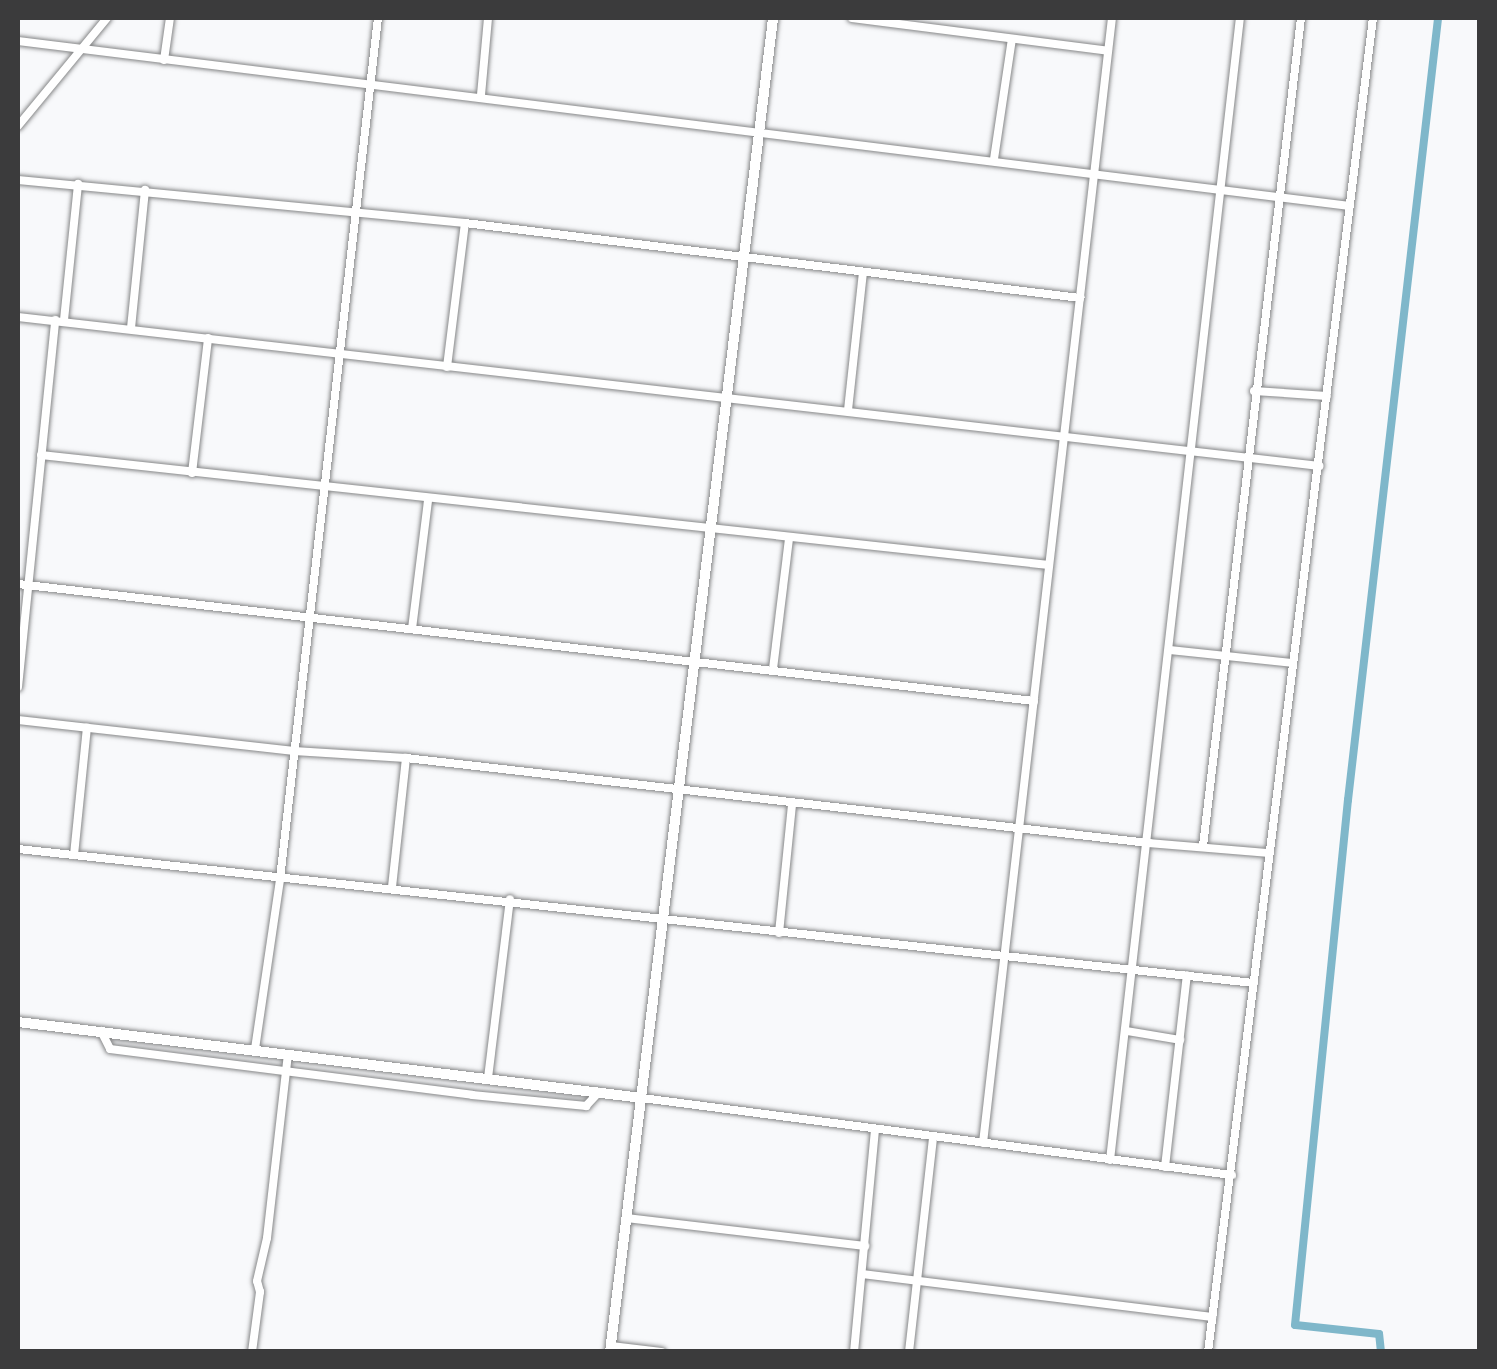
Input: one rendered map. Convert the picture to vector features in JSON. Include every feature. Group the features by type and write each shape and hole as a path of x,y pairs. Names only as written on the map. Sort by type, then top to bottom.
{"street":[{"path":"18,126 22,113 107,18"},
{"path":"164,60 170,18"},
{"path":"255,1050 280,879 378,18"},
{"path":"481,95 488,18"},
{"path":"662,1352 610,1349 773,18"},
{"path":"852,18 1108,51"},
{"path":"983,1143 1112,18"},
{"path":"1110,1160 1240,18"},
{"path":"1203,846 1301,18"},
{"path":"1208,1352 1373,18"},
{"path":"994,159 1012,39"},
{"path":"18,41 481,95 1350,206"},
{"path":"18,180 464,224 1080,298"},
{"path":"18,687 22,585 78,184"},
{"path":"132,328 145,190"},
{"path":"448,368 464,224"},
{"path":"848,410 863,273"},
{"path":"18,317 1320,466"},
{"path":"192,473 208,338"},
{"path":"1254,390 1326,396"},
{"path":"41,455 708,531 1049,565"},
{"path":"412,629 428,500"},
{"path":"773,668 790,539"},
{"path":"22,585 773,668 1034,701"},
{"path":"1168,650 1292,662"},
{"path":"18,720 294,751 406,758 1149,843 1270,852"},
{"path":"74,855 87,728"},
{"path":"392,887 406,758"},
{"path":"779,933 792,804"},
{"path":"18,849 1254,983"},
{"path":"488,1078 510,900"},
{"path":"1165,1167 1187,974"},
{"path":"18,1022 599,1092 1232,1176"},
{"path":"101,1031 110,1049 570,1106 590,1104 599,1092"},
{"path":"1127,1031 1180,1040"},
{"path":"252,1352 260,1292 256,1281 267,1238 288,1054"},
{"path":"854,1352 875,1130"},
{"path":"908,1352 933,1138"},
{"path":"626,1218 865,1246"},
{"path":"862,1274 1212,1318"}],"waterway":[{"path":"1381,1352 1379,1334 1295,1325 1348,800 1438,18"}]}
